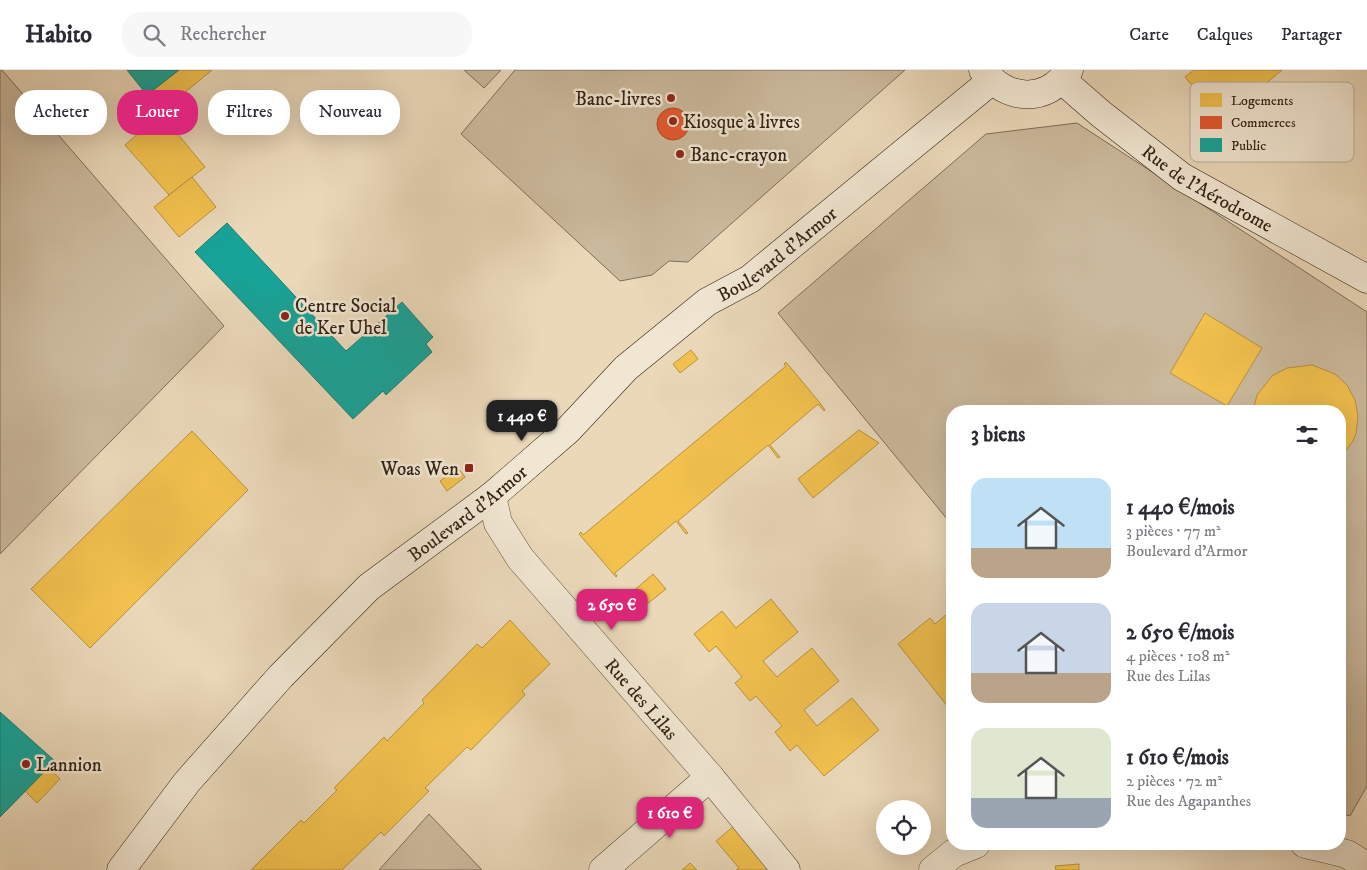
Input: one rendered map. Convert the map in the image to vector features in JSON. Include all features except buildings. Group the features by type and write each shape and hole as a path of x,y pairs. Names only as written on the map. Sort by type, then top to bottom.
{"main road":[{"path":"987,75 1004,90 1018,94 1035,94 1049,89 1065,75"},
{"name":"Boulevard d'Armor","path":"121,870 187,782 281,676 369,587 492,496 568,430 626,368 707,302 750,279 987,75"},
{"name":"Rue de l'Aérodrome","path":"1065,75 1101,114 1182,177 1367,279"},
{"name":"Rue des Lilas","path":"492,496 498,523 520,558 710,777 786,870"},
{"path":"603,870 710,777"},
{"path":"933,870 954,853 961,850"},
{"path":"1330,850 1347,854 1367,867"}],"shaded area":[{"path":"0,70 2,70 19,90 15,90 15,135 58,135 224,326 0,554"},
{"path":"464,70 501,70 484,88"},
{"path":"515,70 905,70 688,262 669,261 652,275 620,281 461,134"},
{"path":"1077,123 1367,312 1367,786 1350,816 1346,815 1346,405 946,405 946,518 778,313 986,134"},
{"path":"429,814 482,870 379,870"}],"place":[{"name":"Banc-livres","path":"671,98"},
{"name":"Kiosque à livres","path":"673,121"},
{"name":"Banc-crayon","path":"680,154"},
{"name":"Centre Social de Ker Uhel","path":"285,316"},
{"name":"Woas Wen","path":"469,468"},
{"name":"Lannion","path":"26,764"}]}
